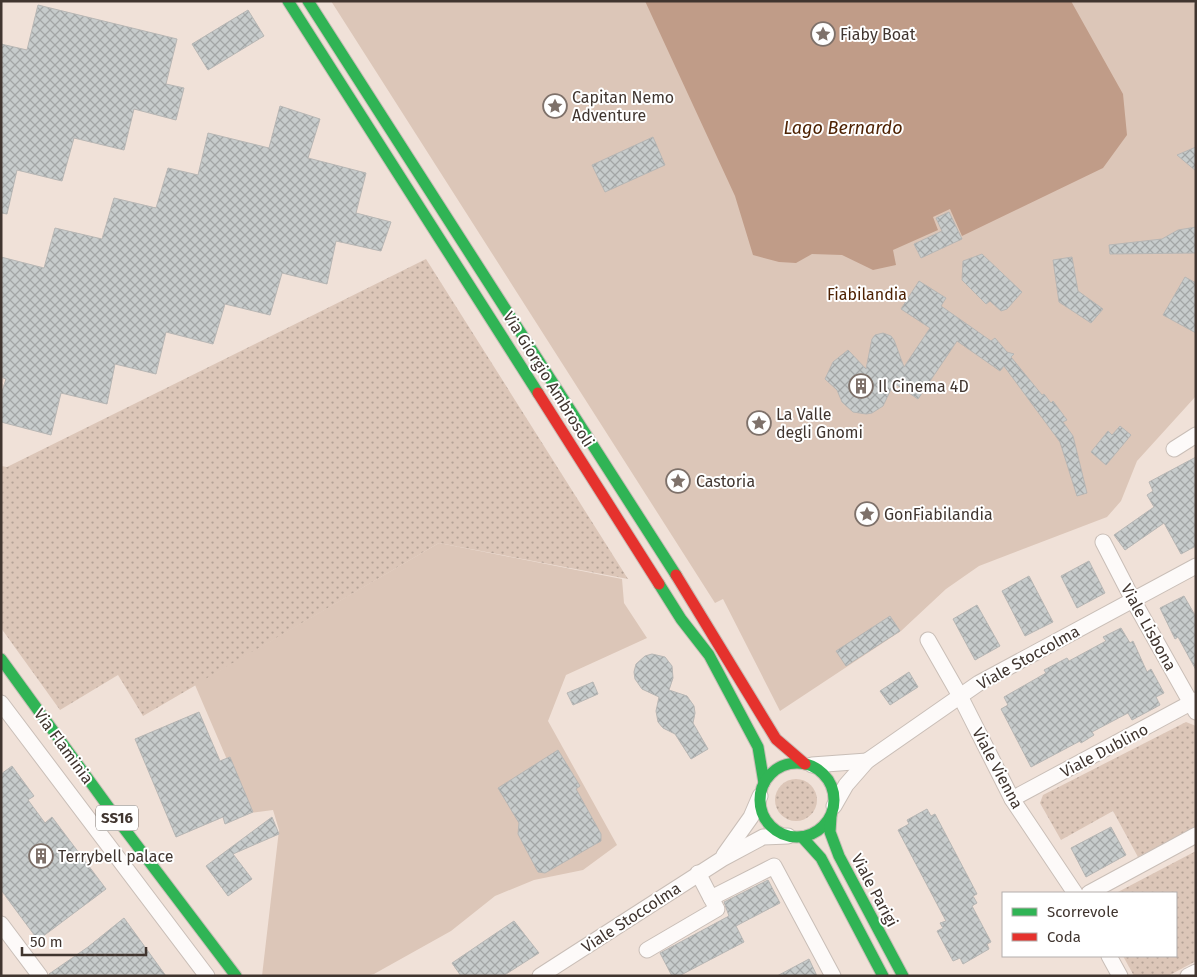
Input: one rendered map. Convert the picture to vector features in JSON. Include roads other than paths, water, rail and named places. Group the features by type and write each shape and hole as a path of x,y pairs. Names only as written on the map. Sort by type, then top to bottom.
{"main road":[{"name":"Via Giorgio Ambrosoli","path":"288,1 681,619 709,656 758,747 762,789"},
{"name":"Via Giorgio Ambrosoli","path":"308,1 693,603 776,739 809,765"},
{"name":"Via Flaminia","path":"1,659 236,976"},
{"path":"792,763 809,765 821,771 832,787 835,796 833,811 819,830 795,836 778,832 770,825 760,806 762,789 774,771 782,766 792,763"},
{"name":"Viale Parigi","path":"833,811 830,832 839,856 903,976"},
{"name":"Viale Parigi","path":"795,836 821,858 883,976"}],"street":[{"path":"1174,449 1196,435"},
{"name":"Viale Lisbona","path":"1103,542 1133,600 1194,705"},
{"name":"Viale Stoccolma","path":"833,811 846,785 867,761 979,683 1196,566"},
{"name":"Viale Vienna","path":"928,640 960,696 1012,799 1074,892"},
{"name":"Via Flaminia","path":"1,704 207,976"},
{"name":"Viale Dublino","path":"1012,799 1194,705"},
{"name":"Viale Stoccolma","path":"809,765 867,761"},
{"name":"Viale Stoccolma","path":"722,859 751,818 762,789"},
{"path":"1091,892 1196,835"},
{"name":"Viale Stoccolma","path":"540,976 722,859 763,837 795,836"},
{"path":"711,898 774,866 833,976"},
{"path":"647,950 717,909 698,874"},
{"path":"1,924 40,976"},
{"path":"1110,957 1120,976"},
{"path":"1188,976 1196,972"}],"water":[{"name":"Lago Bernardo","path":"645,1 1071,1 1123,94 1127,135 1103,168 962,236 950,209 933,217 938,230 893,250 896,265 873,270 842,255 812,254 796,263 779,262 753,255 735,196"}],"place":[{"name":"Fiaby Boat","path":"823,34"},
{"name":"Capitan Nemo Adventure","path":"555,106"},
{"name":"Il Cinema 4D","path":"861,386"},
{"name":"La Valle degli Gnomi","path":"759,423"},
{"name":"Castoria","path":"678,481"},
{"name":"GonFiabilandia","path":"867,514"},
{"name":"Terrybell palace","path":"41,856"}],"park label":[{"name":"Fiabilandia","path":"867,294"}]}
